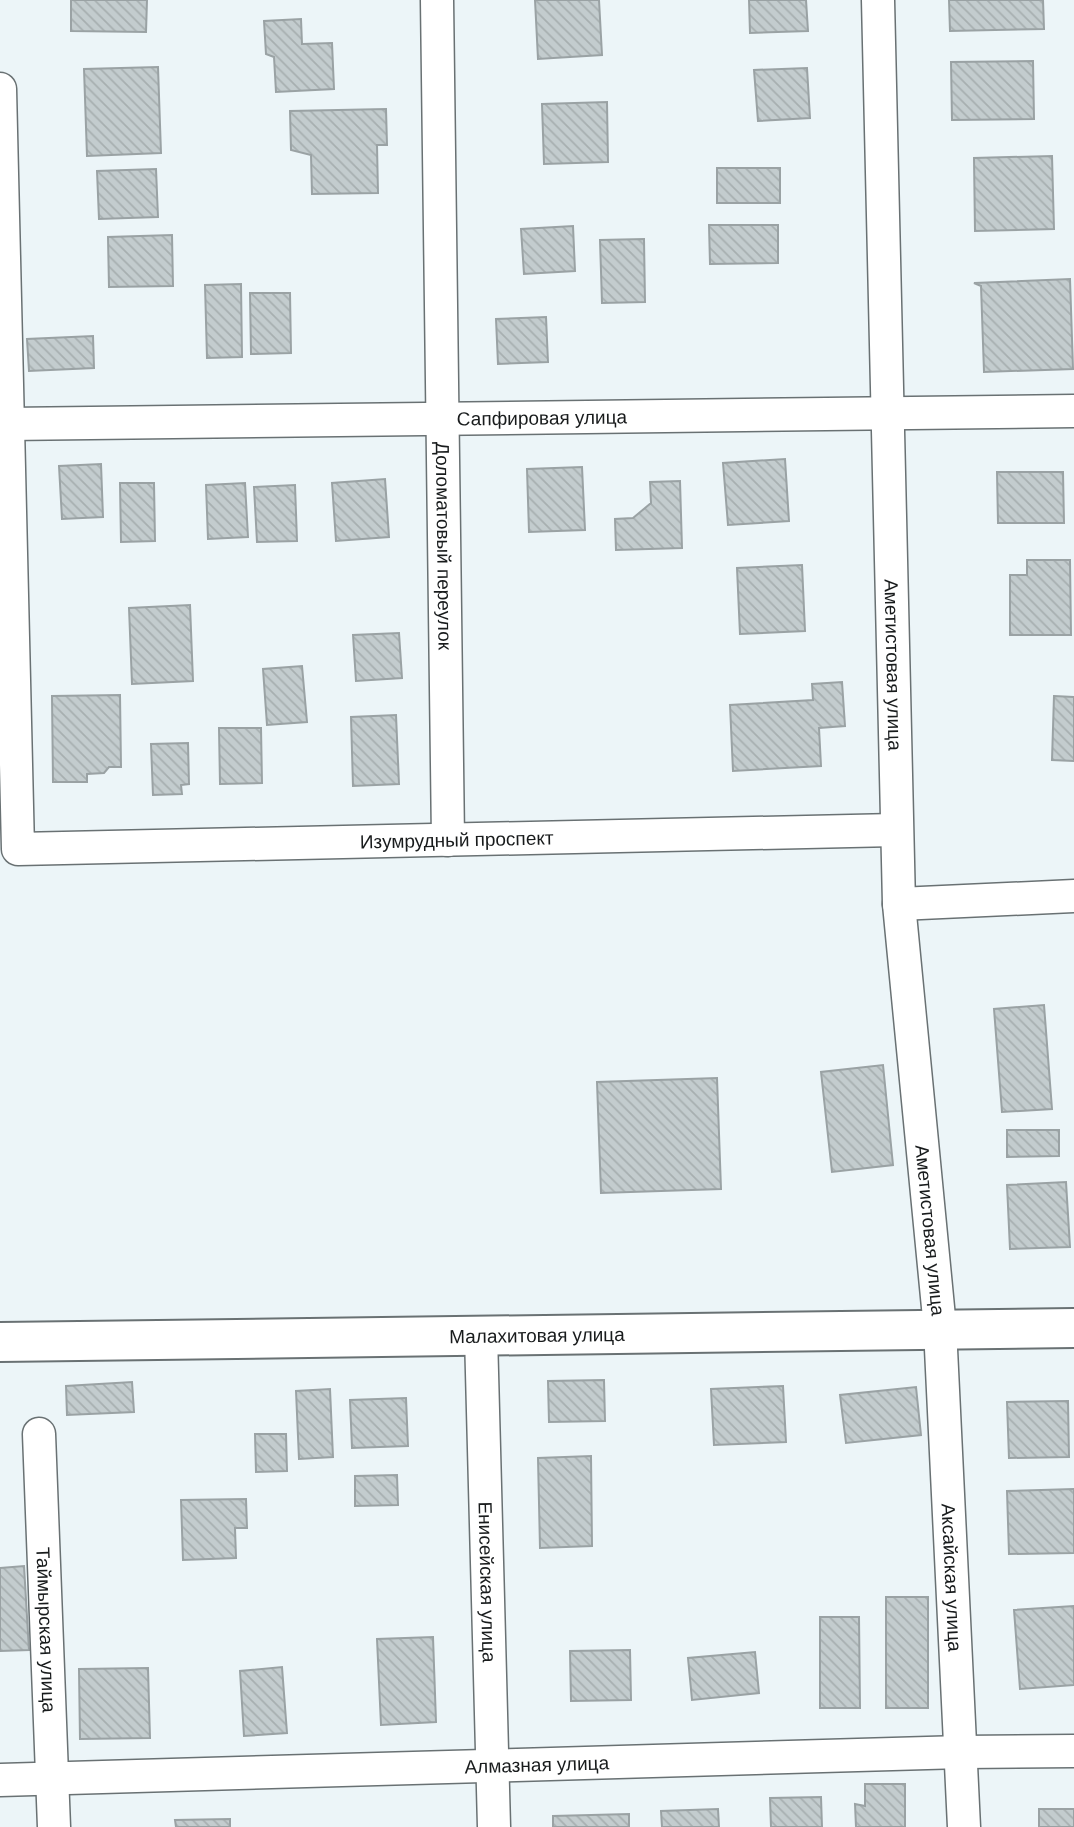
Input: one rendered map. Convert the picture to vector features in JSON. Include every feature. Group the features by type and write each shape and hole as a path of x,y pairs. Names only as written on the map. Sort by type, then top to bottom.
{"street":[{"name":"Доломатовый переулок","path":"437,0 448,840"},
{"name":"Аметистовая улица","path":"878,0 895,830 899,904 940,1328"},
{"path":"0,89 8,424"},
{"name":"Сапфировая улица","path":"8,424 1074,411"},
{"name":"Изумрудный проспект","path":"8,424 18,849 895,830"},
{"path":"899,904 1074,896"},
{"name":"Аксайская улица","path":"940,1328 964,1827"},
{"name":"Малахитовая улица","path":"0,1342 1074,1328"},
{"name":"Енисейская улица","path":"481,1335 494,1827"},
{"name":"Таймырская улица","path":"39,1434 54,1827"},
{"name":"Алмазная улица","path":"0,1780 1074,1751"}],"building":[{"path":"71,0 147,0 146,32 71,31"},
{"path":"535,0 599,0 602,55 538,59"},
{"path":"749,0 806,0 808,31 750,33"},
{"path":"949,0 1043,0 1044,29 950,31"},
{"path":"301,19 302,44 332,43 334,89 276,92 274,57 266,54 264,21"},
{"path":"1033,61 1034,119 952,120 951,62"},
{"path":"158,67 161,153 87,156 84,69"},
{"path":"807,68 810,118 758,121 754,70"},
{"path":"607,102 608,162 544,164 542,104"},
{"path":"386,109 387,145 377,145 378,193 312,194 311,155 291,150 290,111"},
{"path":"1052,156 1054,229 975,231 974,158"},
{"path":"717,168 780,168 780,203 717,203"},
{"path":"156,169 158,217 99,219 97,171"},
{"path":"709,225 778,225 778,263 710,264"},
{"path":"573,226 575,271 524,274 521,229"},
{"path":"172,235 173,286 109,287 108,237"},
{"path":"644,239 645,302 602,303 600,240"},
{"path":"1070,279 1073,369 984,372 981,286 974,283"},
{"path":"241,284 242,357 207,358 205,285"},
{"path":"250,293 290,293 291,353 251,354"},
{"path":"546,317 548,362 498,364 496,319"},
{"path":"93,336 94,368 29,371 27,339"},
{"path":"785,459 789,521 728,525 723,463"},
{"path":"101,464 103,517 62,519 59,466"},
{"path":"582,467 585,530 529,532 527,469"},
{"path":"997,472 1063,472 1064,523 998,523"},
{"path":"385,479 389,537 336,541 332,483"},
{"path":"680,481 682,548 616,550 615,519 633,518 651,503 650,482"},
{"path":"120,483 154,483 155,541 121,542"},
{"path":"245,483 248,537 208,539 206,485"},
{"path":"295,485 297,541 257,542 254,487"},
{"path":"1027,560 1070,560 1071,635 1010,635 1010,575 1027,575"},
{"path":"802,565 805,631 740,634 737,568"},
{"path":"190,605 193,681 132,684 129,608"},
{"path":"399,633 402,678 356,681 353,635"},
{"path":"302,666 307,722 267,725 263,669"},
{"path":"842,682 845,726 819,728 821,766 733,771 730,705 813,700 812,684"},
{"path":"120,695 121,767 109,767 104,773 87,774 87,782 53,782 52,696"},
{"path":"1054,696 1074,697 1074,761 1052,760"},
{"path":"396,715 399,784 353,786 351,717"},
{"path":"219,728 261,728 262,783 220,784"},
{"path":"188,743 189,784 181,785 182,794 153,795 151,744"},
{"path":"1044,1005 1052,1109 1002,1112 994,1009"},
{"path":"883,1065 893,1165 832,1172 821,1072"},
{"path":"717,1078 721,1189 601,1193 597,1082"},
{"path":"1007,1130 1059,1130 1059,1156 1007,1157"},
{"path":"1066,1182 1070,1247 1010,1249 1007,1185"},
{"path":"604,1380 605,1421 549,1422 548,1381"},
{"path":"132,1382 134,1412 67,1415 66,1386"},
{"path":"783,1386 786,1442 714,1445 711,1389"},
{"path":"916,1387 921,1435 846,1443 840,1395"},
{"path":"330,1389 333,1457 299,1459 296,1391"},
{"path":"406,1398 408,1446 352,1448 350,1400"},
{"path":"1068,1401 1069,1457 1009,1458 1007,1402"},
{"path":"255,1434 286,1434 287,1471 256,1472"},
{"path":"591,1456 592,1546 540,1548 538,1458"},
{"path":"397,1475 398,1505 355,1506 355,1476"},
{"path":"1074,1489 1074,1553 1009,1554 1007,1491"},
{"path":"246,1499 247,1528 235,1528 236,1558 183,1560 181,1500"},
{"path":"24,1566 29,1650 0,1651 0,1568"},
{"path":"886,1597 928,1597 928,1708 886,1708"},
{"path":"1074,1606 1074,1685 1020,1689 1014,1610"},
{"path":"820,1617 859,1617 860,1708 820,1708"},
{"path":"433,1637 436,1722 381,1725 377,1639"},
{"path":"630,1650 631,1700 571,1701 570,1651"},
{"path":"755,1652 759,1693 692,1700 688,1658"},
{"path":"282,1667 287,1733 244,1736 240,1671"},
{"path":"148,1668 150,1738 80,1739 79,1669"},
{"path":"865,1784 905,1784 905,1827 856,1827 855,1804 865,1806"},
{"path":"821,1797 822,1827 771,1827 770,1798"},
{"path":"718,1809 719,1827 662,1827 661,1811"},
{"path":"1039,1809 1074,1809 1074,1827 1039,1827"},
{"path":"629,1814 629,1827 553,1827 553,1816"},
{"path":"230,1819 230,1827 176,1827 175,1820"}]}
